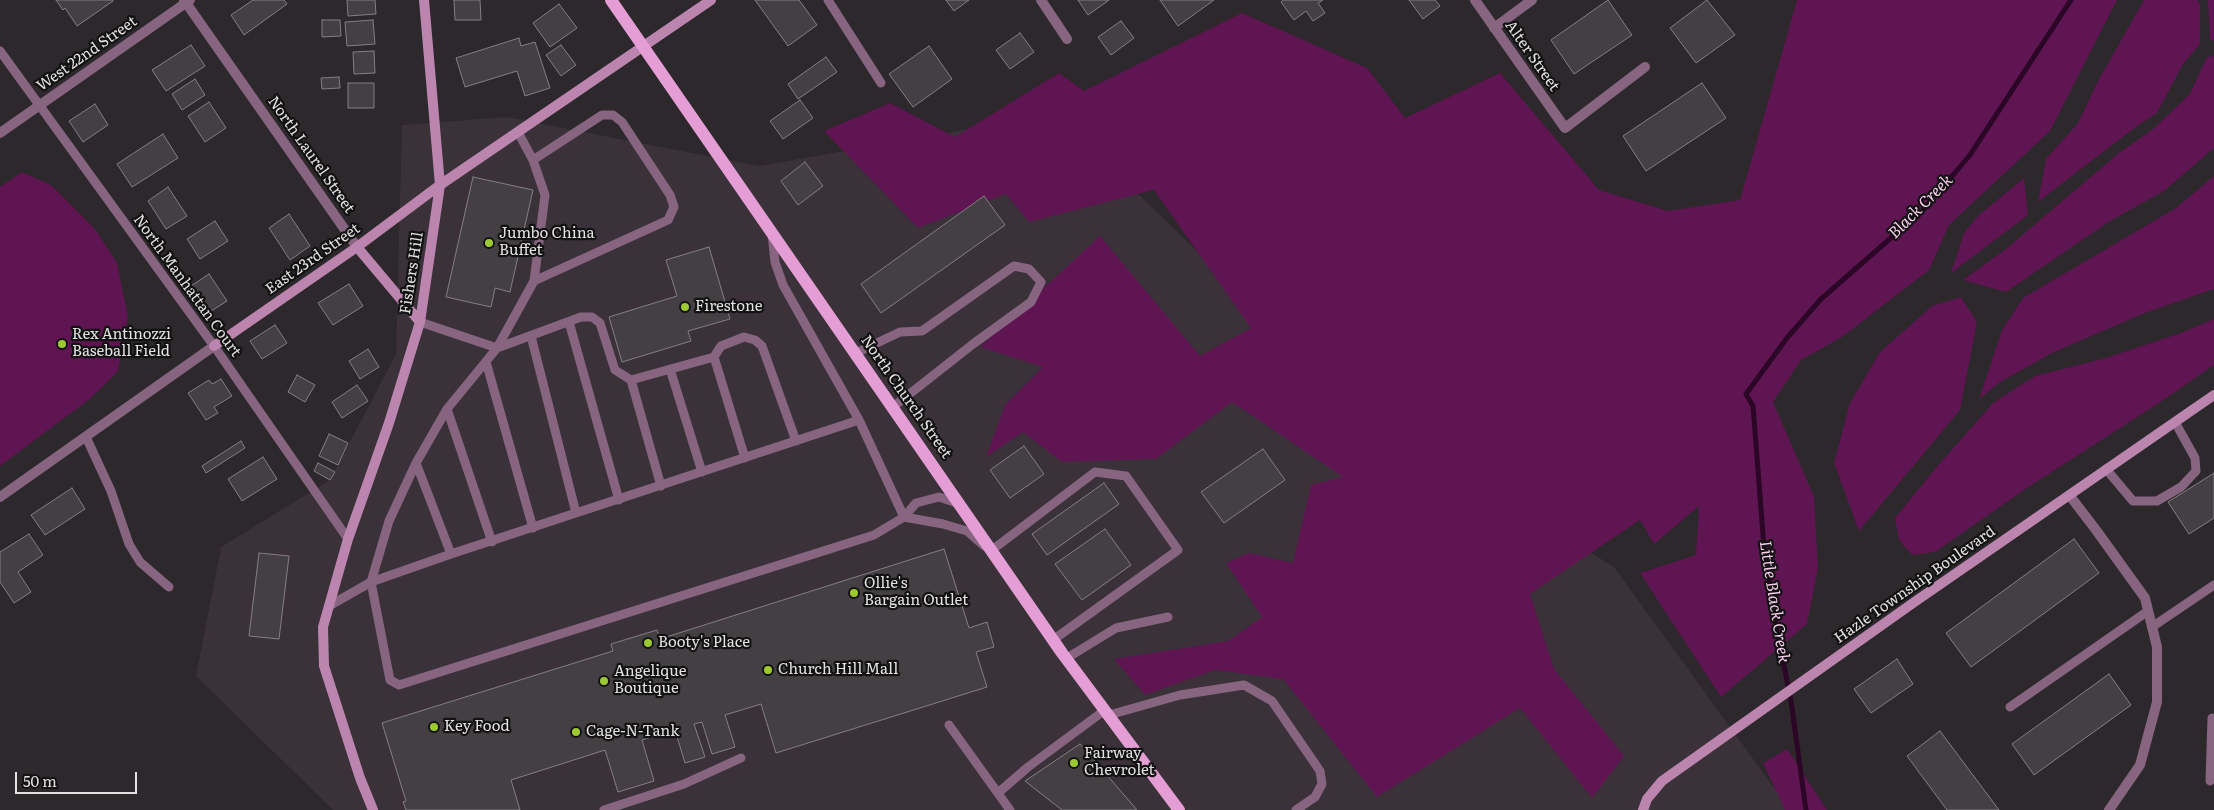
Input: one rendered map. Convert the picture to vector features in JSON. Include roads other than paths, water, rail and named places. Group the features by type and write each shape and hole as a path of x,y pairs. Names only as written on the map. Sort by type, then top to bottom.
{"main road":[{"name":"North Church Street","path":"611,0 961,504 1053,640 1179,810"}],"street":[{"name":"Fishers Hill","path":"373,810 360,778 324,666 323,627 348,539 390,423 420,322 440,185 424,0"},
{"name":"East 23rd Street","path":"0,497 357,247 440,185 711,0"},
{"path":"1041,0 1067,39"},
{"name":"Alter Street","path":"1475,0 1565,128 1645,67"},
{"path":"1494,28 1532,0"},
{"name":"West 22nd Street","path":"0,133 187,1"},
{"name":"North Laurel Street","path":"187,1 357,247 420,322"},
{"name":"Hazle Township Boulevard","path":"1643,810 1647,799 1662,781 1913,603 2214,395"},
{"path":"2070,496 2144,598 2157,647 2157,702 2140,765 2109,810"}],"lane":[{"path":"828,0 881,83"},
{"name":"North Manhattan Court","path":"0,51 214,346 348,539"},
{"path":"533,160 602,115 613,115 622,122 670,195 674,207 668,220 534,281"},
{"path":"518,132 533,160 545,195 534,281 497,348 446,410 416,463 389,521 371,582 390,680 399,685 874,536 904,518 916,503 939,497 961,504"},
{"path":"771,230 775,262 783,285 859,420 904,518"},
{"path":"856,353 900,332 922,331 1014,266 1029,269 1041,282 1031,302 972,344 894,407"},
{"path":"420,322 497,348 581,318 592,317 600,323 616,370 631,380 661,486"},
{"path":"569,322 619,500"},
{"path":"531,336 576,513"},
{"path":"631,380 714,357 721,346 744,337 755,340 762,346 796,441"},
{"path":"714,357 745,458"},
{"path":"486,362 533,528"},
{"path":"670,369 702,472"},
{"path":"446,410 492,542"},
{"path":"329,606 371,582 859,420"},
{"path":"2106,469 2133,501 2157,501 2181,487 2196,471 2195,458 2175,422"},
{"path":"86,437 111,491 129,544 140,562 169,587"},
{"path":"416,463 451,554"},
{"path":"904,518 943,524 967,531 995,555 1096,472 1126,476 1178,550 1053,640"},
{"path":"2152,627 2214,585"},
{"path":"2010,707 2148,611"},
{"path":"1064,655 1116,628 1168,617"},
{"path":"998,794 1028,767 1107,713 1180,695 1244,685 1272,701 1320,771 1322,784 1315,797 1296,810"},
{"path":"2210,781 2212,718 2214,719"},
{"path":"949,725 1010,810"},
{"path":"604,810 684,784 741,758"}],"waterway":[{"name":"Black Creek","path":"1806,810 1791,701 1777,631 1764,547 1753,406 1746,394 1787,338 1821,299 1924,209 1970,155 2071,0"}],"place":[{"name":"Jumbo China Buffet","path":"489,243"},
{"name":"Firestone","path":"685,307"},
{"name":"Rex Antinozzi Baseball Field","path":"62,344"},
{"name":"Ollie's Bargain Outlet","path":"854,593"},
{"name":"Booty's Place","path":"648,643"},
{"name":"Church Hill Mall","path":"768,670"},
{"name":"Angelique Boutique","path":"604,681"},
{"name":"Key Food","path":"434,727"},
{"name":"Cage-N-Tank","path":"576,732"},
{"name":"Fairway Chevrolet","path":"1074,763"}],"water label":[{"name":"Little Black Creek","path":"1774,602"}]}
